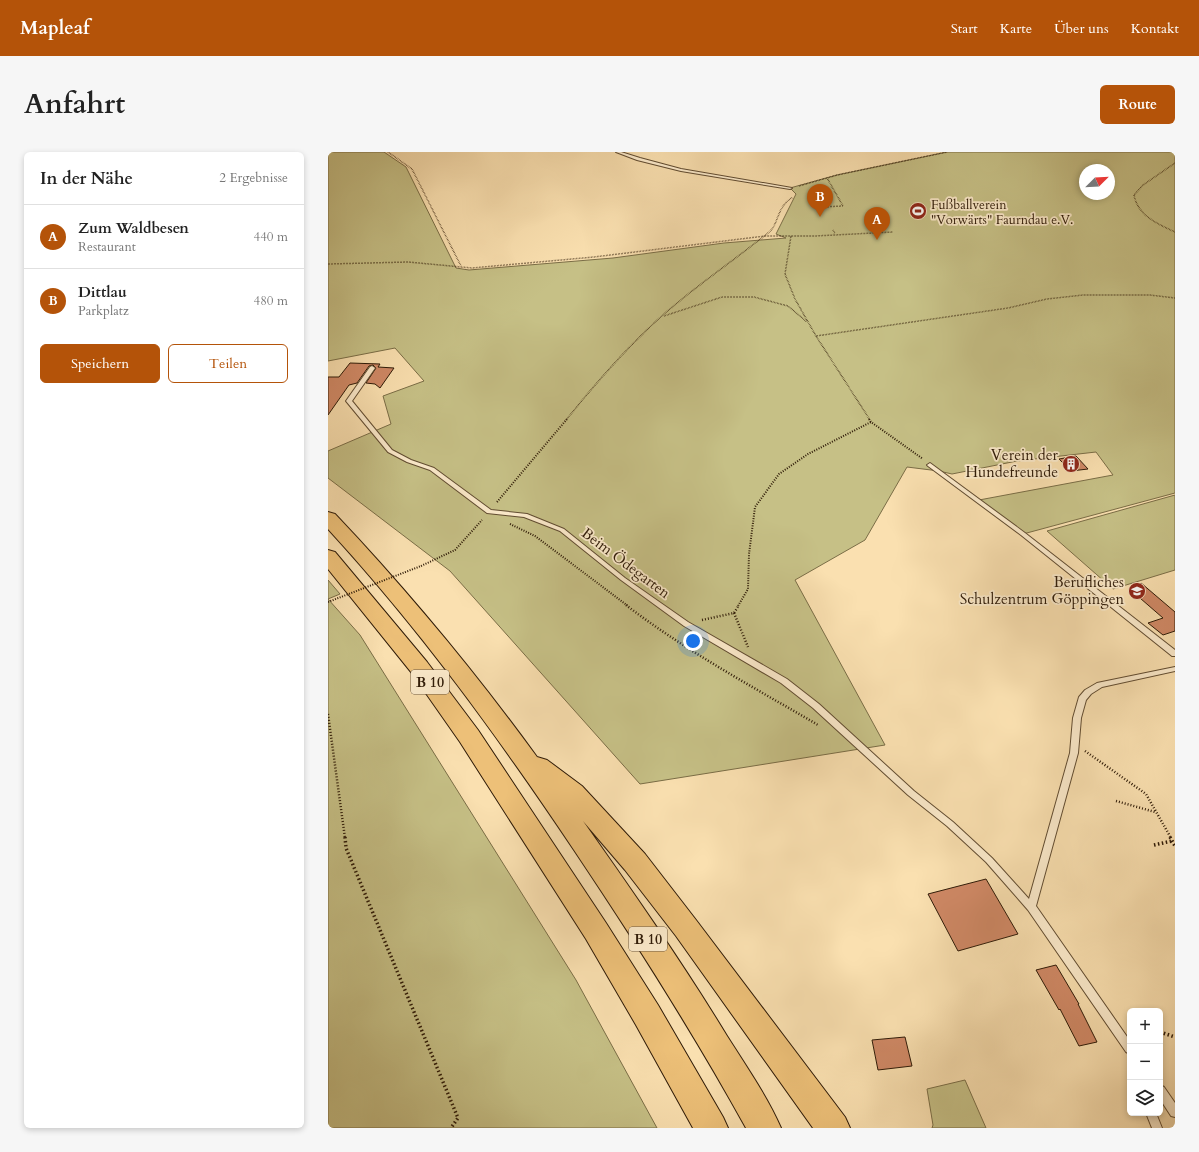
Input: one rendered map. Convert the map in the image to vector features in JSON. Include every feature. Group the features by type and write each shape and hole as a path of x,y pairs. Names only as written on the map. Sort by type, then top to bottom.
{"highway":[{"name":"B 10","path":"328,518 378,571 417,617 449,656 523,755 628,908 682,991 764,1128"},
{"name":"B 10","path":"328,556 419,667 469,736 596,931 647,1015 711,1128"},
{"name":"B 10","path":"523,755 573,793 635,862 833,1128"}],"lane":[{"path":"618,152 691,171 790,188"},
{"path":"372,368 349,401 358,412 390,450 409,461 432,469 451,482 464,494 492,512"},
{"path":"930,465 1024,534 1175,654"},
{"name":"Beim Ödegarten","path":"492,512 525,515 562,530 623,579 686,624 784,681 816,706 911,793 950,824 989,860 1031,907 1127,1045"},
{"path":"1031,907 1074,753 1082,699 1088,692 1100,685 1175,669"},
{"path":"1163,1094 1175,1112"},
{"path":"1152,1116 1157,1128"}],"path":[{"path":"388,152 412,168 462,267"},
{"path":"790,188 827,178 947,152"},
{"path":"1175,163 1140,187 1134,195 1135,204 1142,213 1175,232"},
{"path":"821,207 843,206 827,178"},
{"path":"328,602 421,566 455,550 492,512 610,367 662,316 706,279 770,232 786,201 796,194"},
{"path":"833,230 835,234"},
{"path":"328,264 408,262 472,268 594,257 765,236 893,232"},
{"path":"791,236 785,274 795,299 816,336 871,422 930,465"},
{"path":"816,336 1008,308 1047,299 1083,295 1136,294 1175,298"},
{"path":"662,316 722,297 754,297 788,306 809,324"},
{"path":"686,624 734,613 748,589 749,554 755,507 779,474 808,454 871,422"},
{"path":"492,512 499,519 542,541 645,619 736,677 817,725 835,723"},
{"path":"734,613 754,663"},
{"path":"328,714 346,848 458,1118 451,1128"},
{"path":"1075,743 1146,794 1175,846"},
{"path":"1116,801 1155,812"},
{"path":"1154,845 1172,841"},
{"path":"1163,1033 1175,1037"}],"shaded area":[{"path":"328,152 384,152 406,167 456,268 469,270 613,258 724,243 786,238 776,234 796,194 790,188 837,175 947,152 1175,152 1175,493 1023,534 979,500 1113,475 1096,452 1017,461 952,474 907,467 865,540 795,580 885,745 640,784 450,571 328,478 328,451 391,424 383,396 424,381 395,348 328,361"},
{"name":"Berufliches Schulzentrum Göppingen","path":"1175,495 1175,570 1113,589 1047,531"},
{"path":"328,580 340,594 328,599"},
{"path":"328,599 360,635 576,980 657,1128 328,1128"},
{"path":"965,1080 986,1128 932,1128 933,1125 927,1089"}],"building":[{"path":"350,363 380,364 378,367 394,368 380,388 375,384 366,383 376,368 373,365 369,366 357,383 349,385 328,415 328,377 339,377"},
{"name":"Verein der Hundefreunde","path":"1076,456 1088,469 1071,471 1059,459"},
{"path":"1141,583 1175,612 1175,631 1163,635 1148,623 1163,618 1133,592"},
{"path":"986,879 1018,934 958,951 928,894"},
{"path":"1056,965 1079,1004 1097,1042 1079,1046 1060,1009 1059,1010 1036,970"},
{"path":"905,1037 912,1066 878,1070 872,1040"}],"place":[{"name":"Fußballverein \"Vorwärts\" Faurndau e.V.","path":"918,211"},
{"name":"Dittlau","path":"820,217"},
{"name":"Zum Waldbesen","path":"877,240"},
{"name":"Verein der Hundefreunde","path":"1071,464"},
{"name":"Berufliches Schulzentrum Göppingen","path":"1137,591"}]}
